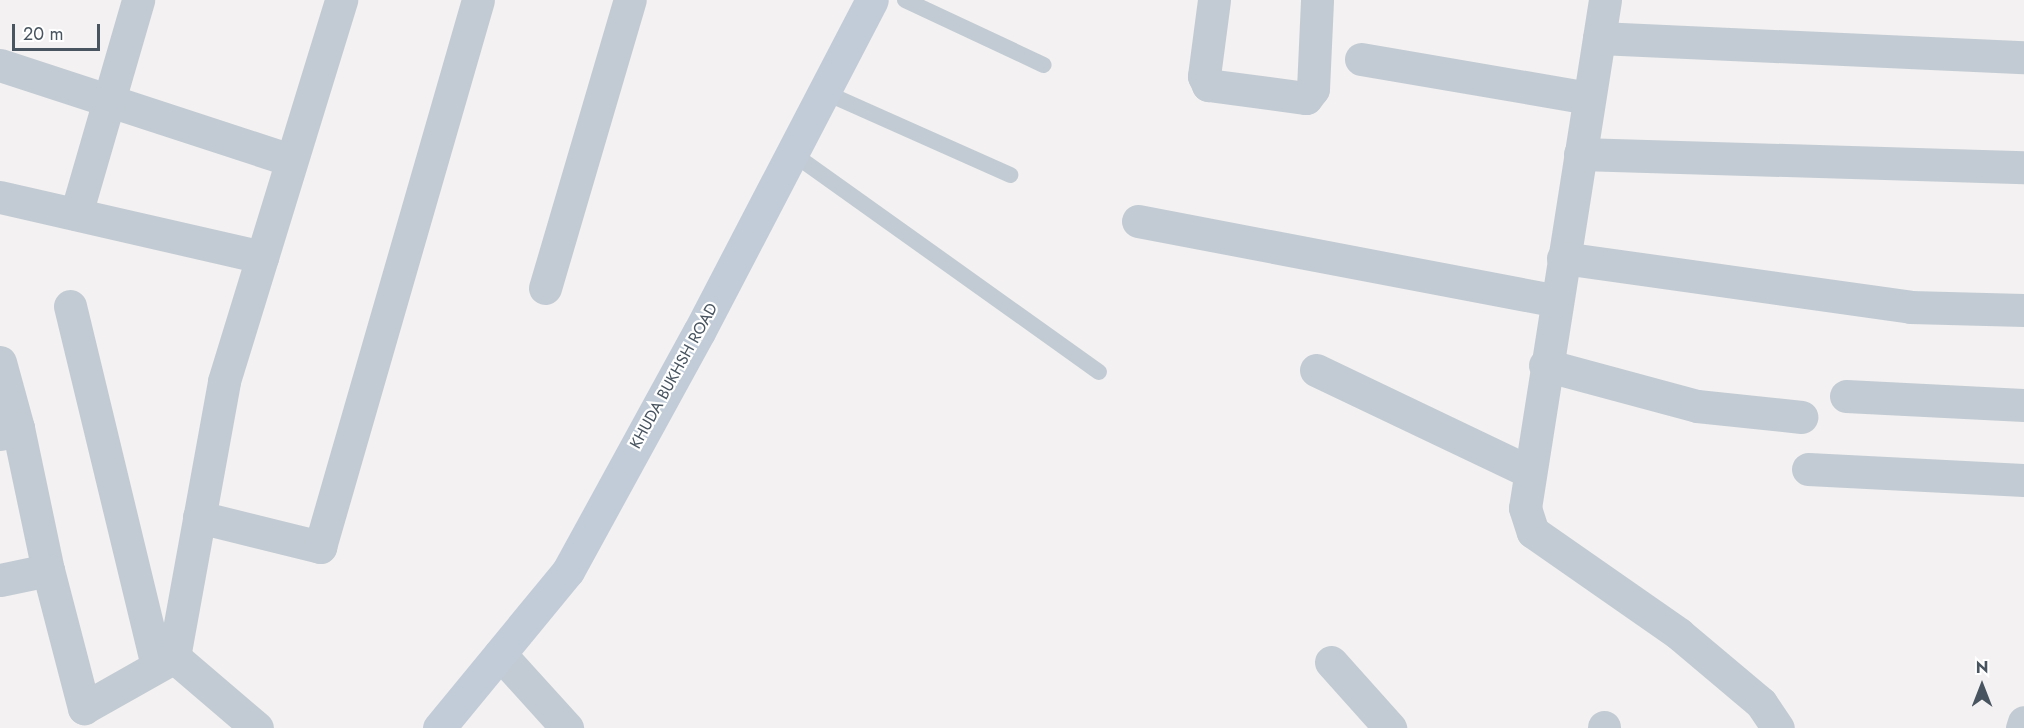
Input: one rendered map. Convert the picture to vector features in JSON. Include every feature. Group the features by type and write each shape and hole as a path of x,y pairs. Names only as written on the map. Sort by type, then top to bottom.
{"street":[{"path":"76,214 138,0"},
{"path":"0,362 9,431 84,708 166,661 199,517 224,381 340,0"},
{"path":"199,517 320,547 478,0"},
{"path":"545,288 630,0"},
{"name":"KHUDA BUKHSH ROAD","path":"439,728 568,571 872,0"},
{"path":"1214,0 1204,76 1208,85 1306,98 1313,90 1317,0"},
{"path":"1605,0 1528,471 1525,508 1533,532 1679,634 1761,703 1778,728"},
{"path":"1599,38 2024,57"},
{"path":"1361,59 1589,98"},
{"path":"0,65 291,160"},
{"path":"1580,154 2024,167"},
{"path":"0,197 262,257"},
{"path":"1138,221 1556,301"},
{"path":"1563,258 1910,307 2024,310"},
{"path":"70,306 166,661 257,728"},
{"path":"1545,365 1696,406 1801,417"},
{"path":"1316,370 1528,471"},
{"path":"1846,396 2024,405"},
{"path":"1808,469 2024,480"},
{"path":"0,580 48,570"},
{"path":"500,654 567,728"},
{"path":"1331,662 1390,728"},
{"path":"2022,728 2024,722"}],"lane":[{"path":"905,0 1044,65"},
{"path":"824,92 1010,175"},
{"path":"792,153 1099,372"}]}
